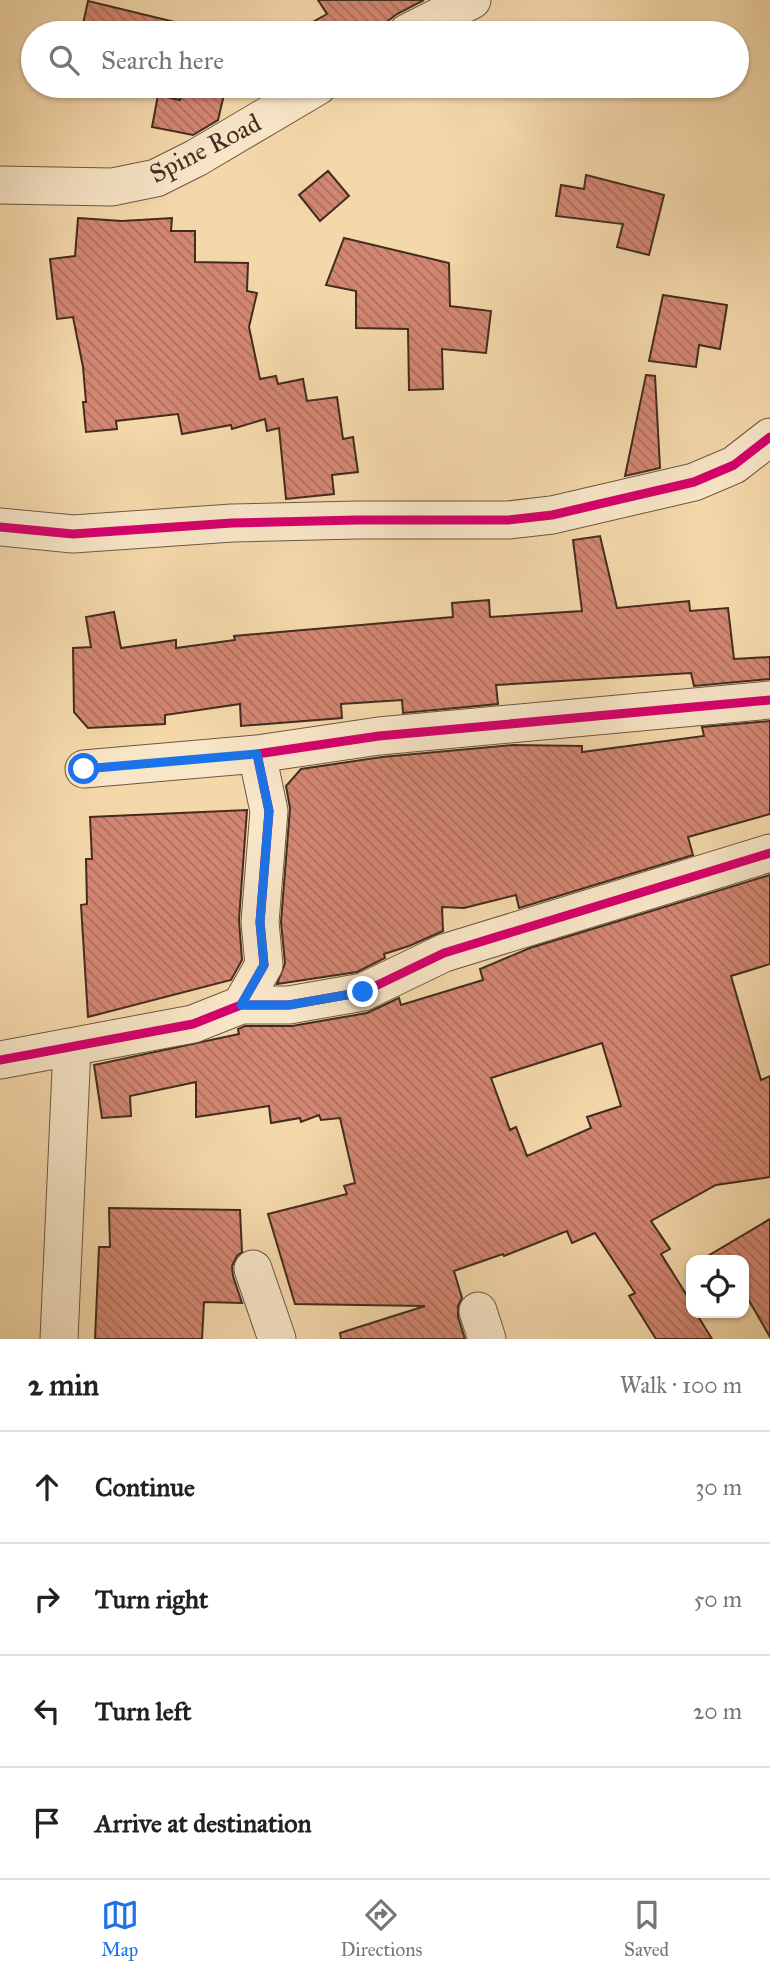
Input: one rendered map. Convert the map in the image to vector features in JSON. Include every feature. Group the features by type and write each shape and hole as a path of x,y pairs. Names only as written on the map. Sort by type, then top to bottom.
{"street":[{"path":"423,21 441,8 472,0"},
{"name":"Spine Road","path":"0,185 112,187 156,178 197,158 298,98"},
{"path":"0,527 73,534 232,523 508,520 552,515 694,482 734,465 770,437"},
{"path":"84,769 257,754 379,736 770,699"},
{"path":"241,1005 264,965 260,922 269,811 257,754"},
{"path":"0,1060 193,1024 241,1005 289,1005 363,992 444,953 770,853"},
{"path":"59,1339 72,1047"},
{"path":"253,1269 277,1339"}],"building":[{"path":"318,0 424,0 388,21 314,21 327,14"},
{"path":"88,1 171,21 84,21"},
{"path":"157,98 223,98 218,120 193,135 152,127"},
{"path":"328,171 349,196 320,221 299,195"},
{"path":"586,175 664,195 649,255 617,247 623,224 556,216 561,185 584,189"},
{"path":"78,218 122,221 172,218 171,231 195,231 195,262 248,263 247,291 257,293 249,327 260,379 276,376 278,384 303,379 307,401 337,397 343,439 353,437 358,472 332,475 334,494 286,499 279,428 267,431 265,419 232,429 231,425 182,434 178,414 116,421 117,429 86,432 83,367 73,317 57,319 50,259 75,256"},
{"path":"344,238 449,263 450,306 491,311 486,353 442,349 443,389 409,390 408,329 356,328 356,291 326,285"},
{"path":"663,295 727,305 720,349 699,345 696,367 649,361"},
{"path":"646,375 655,376 660,468 625,476"},
{"path":"600,536 617,608 689,601 690,611 728,608 734,659 770,657 770,679 694,686 691,673 496,685 498,704 403,713 402,700 341,704 342,718 241,726 240,704 165,715 165,724 88,728 74,712 73,648 91,647 86,617 114,612 121,648 176,640 176,648 235,640 234,636 453,617 452,603 489,600 490,617 582,611 573,540"},
{"path":"770,721 770,814 688,837 693,855 519,908 516,895 464,908 442,907 443,931 384,954 385,958 357,972 277,984 285,963 281,922 290,808 286,786 301,769 382,757 513,745 582,746 582,752 704,736 702,727"},
{"path":"247,810 239,920 242,960 231,980 88,1017 81,905 87,904 86,859 92,859 90,817"},
{"path":"770,875 770,964 731,976 761,1080 770,1076 770,1177 716,1185 651,1221 670,1249 661,1254 686,1294 686,1318 699,1318 712,1339 656,1339 629,1296 635,1293 595,1233 572,1243 567,1231 504,1256 503,1254 454,1271 462,1298 458,1306 458,1317 465,1339 341,1339 340,1333 425,1306 295,1304 268,1214 347,1194 344,1186 355,1183 340,1118 321,1120 319,1115 301,1122 300,1118 271,1123 269,1106 196,1117 196,1082 130,1096 131,1116 102,1118 94,1065 239,1034 238,1029 245,1026 292,1026 367,1013 399,998 401,1005 483,980 480,969 530,948","holes":["602,1043 621,1106 587,1117 591,1128 527,1156 516,1127 510,1130 491,1078"]},
{"path":"109,1208 240,1210 242,1252 232,1266 242,1303 204,1302 202,1339 95,1339 99,1247 110,1247"},
{"path":"770,1219 770,1337 749,1301 749,1255 709,1255"}],"cycle path":[{"path":"0,527 73,534 232,523 508,520 552,515 694,482 734,465 770,437"},
{"path":"241,1005 264,965 260,922 269,811 257,754 379,736 770,700"},
{"path":"0,1060 193,1024 241,1005 289,1005 363,992 444,953 770,853"}],"route":[{"path":"84,769 257,754 269,811 260,922 264,965 241,1005 289,1005 363,992"}]}
